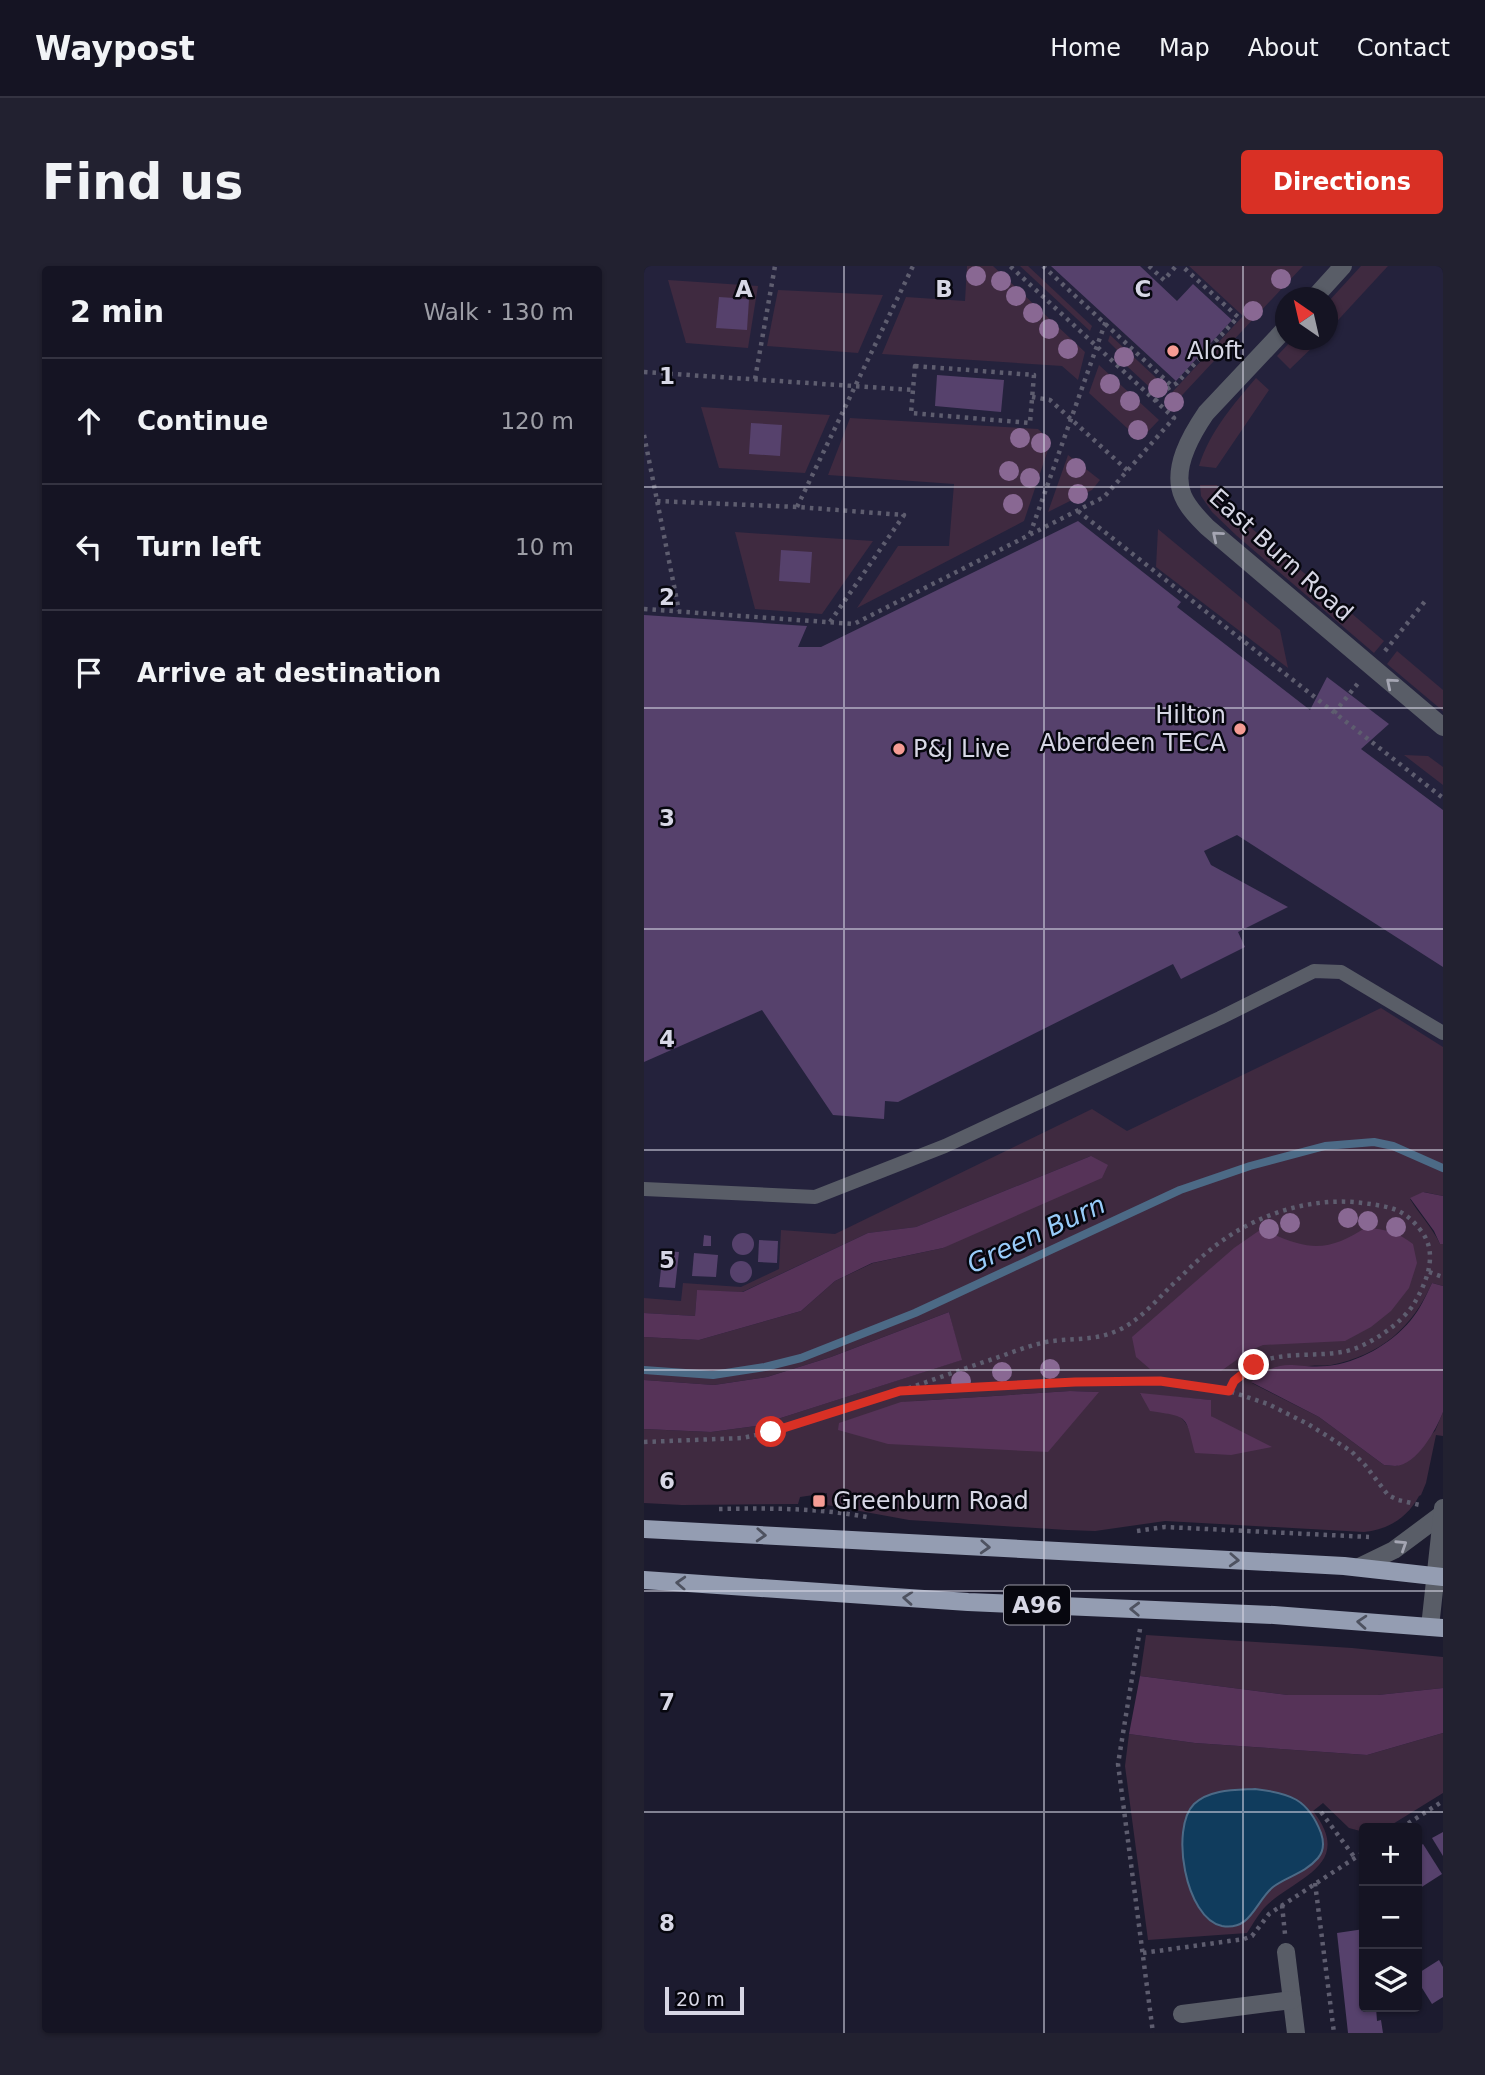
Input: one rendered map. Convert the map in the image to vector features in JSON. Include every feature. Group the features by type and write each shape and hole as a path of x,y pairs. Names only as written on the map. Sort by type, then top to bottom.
{"main road":[{"name":"A96","path":"644,1529 1359,1567 1439,1577"},
{"name":"A96","path":"644,1580 968,1602 1274,1615 1437,1628"}],"street":[{"path":"1324,287 1343,266"},
{"name":"East Burn Road","path":"1275,340 1206,413 1192,435 1181,466 1179,482 1184,499 1207,527 1443,727"},
{"path":"1359,1567 1406,1543 1442,1512"},
{"path":"1437,1628 1442,1512"},
{"path":"1286,1952 1296,2033"},
{"path":"1182,2014 1292,2000"}],"lane":[{"path":"644,1189 815,1197 945,1146 1220,1018 1314,971 1341,972 1443,1033"}],"path":[{"path":"755,379 775,266"},
{"path":"797,507 913,266"},
{"path":"644,609 854,624 1104,497 1174,418 1010,266"},
{"path":"1043,266 1106,321 1172,386"},
{"path":"1149,266 1164,280 1176,266"},
{"path":"1155,401 1177,383 1238,317 1182,266"},
{"path":"1030,534 1106,321"},
{"path":"915,366 1034,375 1030,423 911,413 913,390 915,366"},
{"path":"644,372 913,390"},
{"path":"1032,397 1050,400 1127,470"},
{"path":"644,435 679,611"},
{"path":"657,501 904,515 830,622"},
{"path":"1077,511 1443,798"},
{"path":"644,1442 742,1438 771,1432 1045,1342 1116,1332 1151,1306 1210,1250 1245,1226 1303,1205 1350,1201 1387,1207 1412,1218 1425,1236 1430,1253 1429,1272 1414,1304 1395,1325 1371,1341 1344,1352 1273,1357 1254,1365 1234,1381 1229,1391"},
{"path":"1429,1272 1443,1277"},
{"path":"900,1391 1148,1381 1229,1391 1268,1404 1308,1423 1360,1458 1388,1495 1422,1505 1416,1511"},
{"path":"1126,1532 1165,1527 1345,1537 1379,1536"},
{"path":"1140,1628 1118,1764 1153,2033"},
{"path":"1409,1823 1443,1801"},
{"path":"1321,1812 1356,1857"},
{"path":"1143,1953 1252,1936 1269,1914 1359,1855"},
{"path":"1315,1883 1334,2033"}],"shaded area":[{"path":"644,266 1443,266 1443,1068 695,1316 644,1313"},
{"path":"967,266 993,266 1085,352 1078,380 1062,366 882,354 906,297 965,301"},
{"path":"1020,266 1028,266 1092,326 1090,331"},
{"path":"1189,266 1303,266 1283,287 1275,287 1275,296 1171,407 1164,401 1243,316"},
{"path":"1361,266 1388,266 1338,320 1338,291"},
{"path":"668,280 758,286 748,348 686,343"},
{"path":"778,290 883,295 858,353 767,346"},
{"path":"1110,335 1165,386 1157,394 1116,356 1118,351 1108,341"},
{"path":"1283,350 1310,350 1290,369 1277,356"},
{"path":"1099,365 1159,420 1140,440 1089,393"},
{"path":"1256,378 1269,390 1216,468 1199,466 1216,430"},
{"path":"701,407 830,415 805,473 719,468"},
{"path":"850,418 1038,429 1051,441 1024,521 857,608 898,546 949,546 954,484 828,475"},
{"path":"1068,455 1100,480 1092,490 1048,512"},
{"path":"1200,485 1217,485 1243,521 1384,641 1374,653 1212,512 1201,496"},
{"path":"1158,529 1280,630 1288,668 1156,567"},
{"path":"735,532 873,541 822,614 755,609"},
{"path":"1397,651 1443,690 1443,711 1387,664"},
{"path":"1404,755 1428,756 1443,767 1443,785"},
{"path":"1381,1008 1443,1047 1443,1196 1424,1192 1410,1199 1440,1244 1443,1244 1443,1286 1432,1283 1415,1313 1380,1347 1349,1360 1295,1369 1252,1383 1319,1417 1384,1465 1397,1466 1435,1431 1443,1412 1443,1436 1436,1435 1426,1483 1421,1495 1403,1516 1389,1525 1364,1532 1165,1521 1095,1531 909,1520 827,1505 827,1493 800,1497 798,1504 644,1503 644,1429 711,1432 756,1426 961,1360 949,1312 831,1357 767,1377 714,1385 644,1380 644,1337 699,1340 801,1311 835,1281 873,1263 943,1248 1091,1156 916,1227 868,1233 742,1292 697,1291 695,1316 644,1313 644,1298 681,1301 683,1283 741,1287 779,1269 781,1230 835,1234 1092,1109 1127,1131","holes":["1070,1391 1098,1392 901,1402","1140,1394 1210,1400 1211,1416 1218,1421 1189,1429 1175,1412"]},
{"path":"1091,1156 1108,1165 1102,1178 943,1248 872,1263 835,1281 801,1311 699,1340 644,1337 644,1313 695,1316 697,1290 743,1292 868,1233 916,1227"},
{"path":"1423,1192 1443,1196 1443,1244 1440,1244 1410,1198"},
{"path":"1365,1228 1390,1232 1408,1240 1413,1244 1417,1263 1409,1288 1391,1311 1371,1327 1345,1341 1263,1345 1249,1351 1221,1371 1150,1369 1136,1357 1132,1337 1234,1248 1260,1230 1292,1242 1316,1246 1341,1241"},
{"path":"1432,1283 1443,1286 1443,1412 1425,1445 1411,1460 1395,1466 1384,1465 1319,1417 1251,1382 1280,1366 1327,1366 1350,1361 1373,1351 1394,1337 1411,1320"},
{"path":"949,1312 962,1360 756,1426 711,1432 644,1429 644,1380 714,1385 767,1377 831,1357"},
{"path":"1070,1391 1099,1392 1048,1452 888,1444 838,1430 839,1423 901,1402"},
{"path":"1140,1393 1211,1400 1211,1416 1272,1447 1231,1455 1195,1453 1184,1420 1150,1411"},
{"path":"1146,1635 1352,1648 1443,1657 1443,1688 1378,1695 1288,1695 1140,1676"},
{"path":"1140,1676 1288,1695 1378,1695 1443,1688 1443,1733 1367,1755 1195,1743 1129,1734"},
{"path":"1443,1733 1443,1793 1394,1823 1359,1823 1359,1831 1349,1828 1323,1803 1313,1811 1324,1829 1328,1845 1324,1857 1317,1868 1266,1906 1247,1933 1148,1940 1125,1766 1129,1734 1195,1743 1367,1755"}],"water":[{"path":"1255,1789 1288,1796 1304,1805 1321,1833 1322,1849 1318,1858 1307,1868 1273,1887 1246,1920 1232,1926 1222,1926 1209,1919 1199,1907 1191,1890 1185,1871 1183,1832 1187,1816 1200,1799 1223,1791"}],"building":[{"name":"Aloft","path":"1051,266 1140,266 1177,301 1193,284 1232,320 1176,381"},
{"path":"719,297 749,299 747,330 716,328"},
{"path":"937,375 1004,380 1001,412 935,406"},
{"path":"751,423 782,425 780,456 749,454"},
{"name":"P&J Live","path":"1078,521 1181,602 1177,607 1310,710 1327,677 1389,724 1361,749 1443,810 1443,967 1237,835 1204,851 1211,865 1288,907 1238,932 1245,947 1181,979 1173,964 898,1102 885,1101 884,1119 833,1115 762,1010 644,1062 644,615 807,626 798,647 821,647"},
{"path":"781,550 812,552 810,583 779,581"},
{"path":"743,1233 751,1236 754,1244 751,1252 743,1255 735,1252 732,1244 735,1236"},
{"path":"704,1235 711,1236 711,1246 703,1246"},
{"path":"759,1240 778,1241 777,1263 758,1262"},
{"path":"663,1251 679,1252 675,1288 659,1287"},
{"path":"694,1253 718,1255 716,1277 692,1276"},
{"path":"741,1261 749,1264 752,1272 749,1280 741,1283 733,1280 730,1272 733,1264"},
{"path":"1443,1832 1443,1856 1432,1838"},
{"path":"1422,1845 1442,1874 1422,1887 1422,1886"},
{"path":"1359,1930 1359,2012 1376,2012 1377,2021 1381,2020 1383,2033 1348,2033 1337,1933"},
{"path":"1439,1960 1443,1967 1443,1997 1432,2004 1422,1988 1422,1971"}],"waterway":[{"name":"Green Burn","path":"644,1370 713,1375 801,1358 915,1313 1180,1190 1250,1166 1325,1146 1374,1142 1393,1146 1443,1168"}],"place":[{"name":"Aloft","path":"1173,351"},
{"name":"Hilton Aberdeen TECA","path":"1240,729"},
{"name":"P&J Live","path":"899,749"},
{"name":"Greenburn Road","path":"819,1501"}],"route":[{"path":"771,1432 900,1391 1075,1382 1160,1381 1229,1391 1234,1381 1254,1365"}]}
